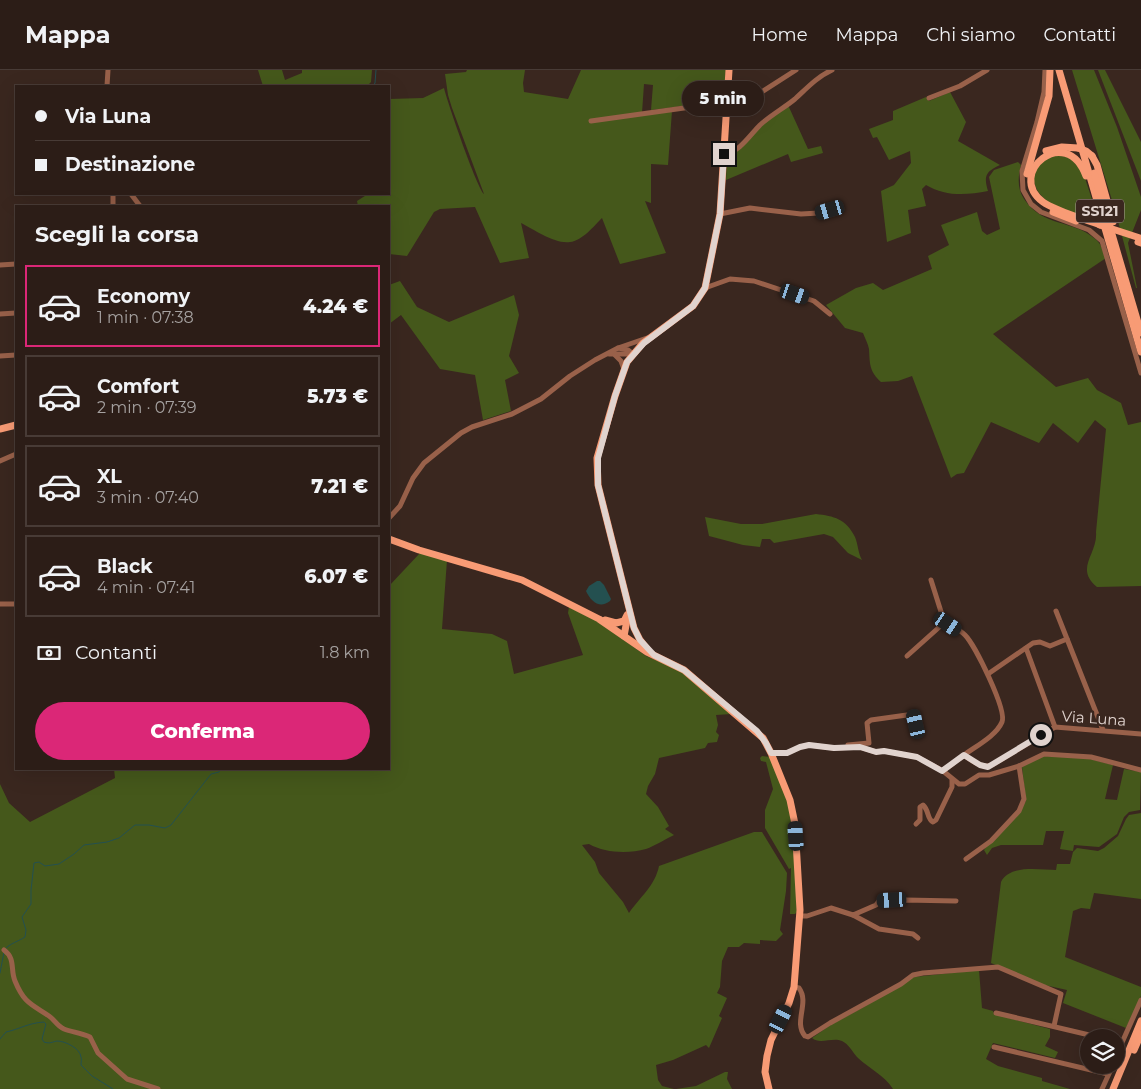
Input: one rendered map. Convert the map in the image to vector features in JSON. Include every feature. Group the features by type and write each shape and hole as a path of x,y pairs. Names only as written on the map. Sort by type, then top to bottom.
{"main road":[{"path":"654,655 640,640 634,628 596,472 598,458 624,369 633,354 651,337 688,310 705,288 720,214 729,70"},
{"path":"1050,70 1049,96 1027,174 1030,192 1041,205 1061,215 1140,241"},
{"name":"SS121","path":"1059,70 1103,230 1141,352"},
{"name":"SS121","path":"1064,70 1141,332"},
{"path":"1027,174 1035,159 1044,152 1062,147 1078,148 1092,156 1097,165 1110,210 1137,310 1141,332"},
{"path":"1062,153 1076,160 1084,170 1103,230 1052,207 1035,194 1032,184 1032,173 1035,164 1040,158 1048,154 1062,153"},
{"path":"0,429 15,425"},
{"path":"390,539 419,550 522,580 599,619 654,655 688,672 757,731 766,743 790,800 796,824 800,916 794,987 789,1003 771,1040 765,1072 769,1089"},
{"path":"624,590 628,612 624,636"},
{"path":"599,619 616,623 622,622 626,619 628,612"},
{"path":"624,636 634,628"},
{"path":"1113,1089 1141,1021"},
{"path":"1118,1089 1141,1034"}],"street":[{"path":"107,85 108,70"},
{"path":"727,114 796,70"},
{"path":"724,154 738,148 771,116 794,99 817,78 832,70"},
{"path":"929,98 960,86 987,70"},
{"path":"1045,70 1044,92 1022,171 1023,190 1032,204 1041,212 1089,230 1102,241 1141,373"},
{"path":"591,121 728,102"},
{"path":"113,196 113,205"},
{"path":"720,214 750,208 801,214 819,213 840,207"},
{"path":"0,265 15,264"},
{"path":"705,288 730,278 754,281 814,301 830,314"},
{"path":"0,314 15,313"},
{"path":"390,517 400,506 418,471 430,457 448,442 472,427 512,414 541,399 570,376 606,354 651,337"},
{"path":"618,348 628,350 633,354"},
{"path":"606,354 633,354"},
{"path":"615,354 623,364 624,369"},
{"path":"0,356 15,355"},
{"path":"0,461 15,454"},
{"path":"931,580 945,622 965,635 988,674 1002,709 1003,719 996,731 942,771"},
{"path":"0,604 15,604"},
{"path":"1056,611 1103,730"},
{"path":"907,656 945,622"},
{"path":"988,674 1037,642 1050,646 1067,639"},
{"path":"1026,648 1055,727"},
{"path":"843,747 868,743 867,723 871,720 914,714 918,734"},
{"name":"Via Luna","path":"964,755 980,765 988,767 1055,727 1141,734"},
{"path":"771,753 787,753 809,745 834,748 860,747 876,752 892,752 917,757 942,771 959,784 965,784 979,774 989,775 1019,766 1044,754 1091,757 1141,770"},
{"path":"966,858 991,841 1019,811 1024,799 1019,766"},
{"path":"916,824 920,820 920,807 923,806 926,807 930,820 933,822 936,820 952,787 952,780"},
{"path":"853,915 876,905 879,901 956,901"},
{"path":"800,916 807,916 831,908 853,915 879,929 913,934 918,938"},
{"path":"4,950 10,954 14,980 21,994 31,1006 50,1016 60,1027 90,1037 98,1052 128,1079 158,1089"},
{"path":"794,987 799,988 803,993 804,1004 800,1027 805,1036 808,1037 913,975 998,967 1061,994 1054,1026"},
{"path":"1125,1031 1141,1000"},
{"path":"996,1013 1080,1032"},
{"path":"994,1047 1080,1067"},
{"path":"1102,1089 1108,1074"}],"green space":[{"path":"258,70 282,70 285,80 302,73 302,70 372,70 371,82 368,85 263,85"},
{"path":"467,70 525,70 524,92 568,99 581,70 726,70 724,101 651,110 653,85 644,84 642,113 672,111 668,165 651,164 651,203 645,201 666,253 620,264 602,218 579,239 570,242 551,239 521,223 529,258 500,263 475,207 440,209 434,212 407,256 390,254 390,205 358,205 357,201 366,195 390,195 390,99 423,98 444,88 469,161 484,194 448,95 445,74 466,72"},
{"path":"1072,70 1094,70 1117,127 1141,197 1141,210 1128,243 1137,288 1115,210"},
{"path":"1098,70 1105,70 1141,142 1141,181"},
{"path":"950,92 966,122 958,141 1000,165 991,170 987,175 988,191 957,194 941,192 926,185 922,189 926,206 908,210 911,233 887,242 881,191 894,185 911,163 910,151 889,160 877,137 873,138 869,129 893,120 893,111 926,97 929,101"},
{"path":"788,105 808,149 821,146 823,153 791,162 788,154 726,180 727,156 733,155 752,134"},
{"path":"1053,155 1069,157 1083,172 1099,221 1060,208 1043,198 1037,190 1034,181 1036,168"},
{"path":"1018,162 1021,165 1020,191 1032,208 1040,215 1076,228 1094,238 1102,247 1106,258 993,334 1056,387 1088,378 1097,390 1121,403 1128,425 1141,422 1141,586 1097,587 1090,580 1087,573 1087,567 1096,540 1106,429 1095,420 1078,443 1053,423 1039,443 991,422 964,473 957,474 951,478 912,376 898,381 881,382 872,371 869,347 863,333 845,328 826,305 856,288 873,283 883,290 932,269 928,256 949,245 941,225 977,212 982,231 987,235 1000,229 989,177 994,170"},
{"path":"400,281 417,307 449,322 514,295 519,315 509,356 519,373 505,380 511,411 483,420 475,375 440,369 401,315 390,323 390,285"},
{"path":"816,514 834,517 848,526 855,537 862,560 848,553 833,537 824,534 774,543 770,539 762,539 760,547 743,545 709,536 705,517 741,524 762,524"},
{"path":"420,553 447,560 442,629 492,634 507,641 514,674 583,655 568,613 569,607 599,622 646,656 680,670 732,714 716,715 718,725 716,732 719,735 717,742 708,743 705,748 659,758 655,774 646,794 658,807 669,826 665,829 674,835 649,848 632,852 609,851 589,844 582,845 595,862 599,873 623,902 629,913 651,885 659,866 754,832 762,832 787,873 780,930 783,934 776,941 760,940 760,944 744,943 739,947 728,947 722,961 720,987 717,993 727,998 719,1016 722,1018 709,1048 706,1045 673,1060 656,1065 658,1080 662,1086 674,1089 0,1089 0,784 9,803 30,822 115,778 114,770 390,770 390,585"},
{"path":"762,756 770,757 788,802 793,825 797,912 795,914 790,914 791,868 789,869 765,828 765,810 773,789 766,762 761,761 760,758"},
{"path":"1041,756 1086,758 1113,765 1105,799 1117,800 1124,769 1141,772 1140,810 1129,812 1124,817 1117,834 1099,847 1074,845 1073,851 1060,849 1064,831 1046,831 1043,845 1001,845 992,848 987,855 984,850 986,847 1021,810 1026,801 1022,767"},
{"path":"1141,813 1141,899 1094,893 1090,909 1081,908 1073,911 1065,957 1141,987 1141,996 1126,1028 1063,1003 1067,990 1040,984 991,963 1001,882 1005,876 1018,870 1056,870 1057,864 1070,864 1073,852 1077,848 1098,851 1104,848 1118,836 1129,815"},
{"path":"979,970 982,1008 993,1011 994,1014 1050,1029 1050,1037 1045,1046 1058,1052 1055,1058 993,1043 986,1059 998,1066 1042,1078 1042,1081 1070,1089 893,1089 881,1076 858,1058 844,1042 838,1040 819,1041 812,1038 832,1024 914,977"},
{"path":"728,1072 727,1079 732,1089 676,1089 696,1086"}],"water":[{"path":"597,581 604,585 611,599 610,601 599,604 590,598 586,591 589,586"}],"waterway":[{"path":"374,85 376,70"},
{"path":"5,949 25,937 26,930 22,917 31,904 34,863 39,862 45,866 59,864 84,845 107,842 119,838 135,825 165,828 171,825 211,774 220,770"},
{"path":"0,973 4,952"},
{"path":"0,1039 6,1032 44,1022 46,1024 42,1039 44,1042 60,1041 72,1046 80,1054 81,1065 92,1076 113,1089"}],"route":[{"path":"724,154 720,214 705,288 693,306 644,343 627,362 615,396 598,458 596,472 598,485 634,628 640,640 654,655 684,670 757,731 771,753 787,753 809,745 834,748 860,747 876,752 884,751 917,757 942,771 964,755 980,765 988,767 1041,735"}]}
